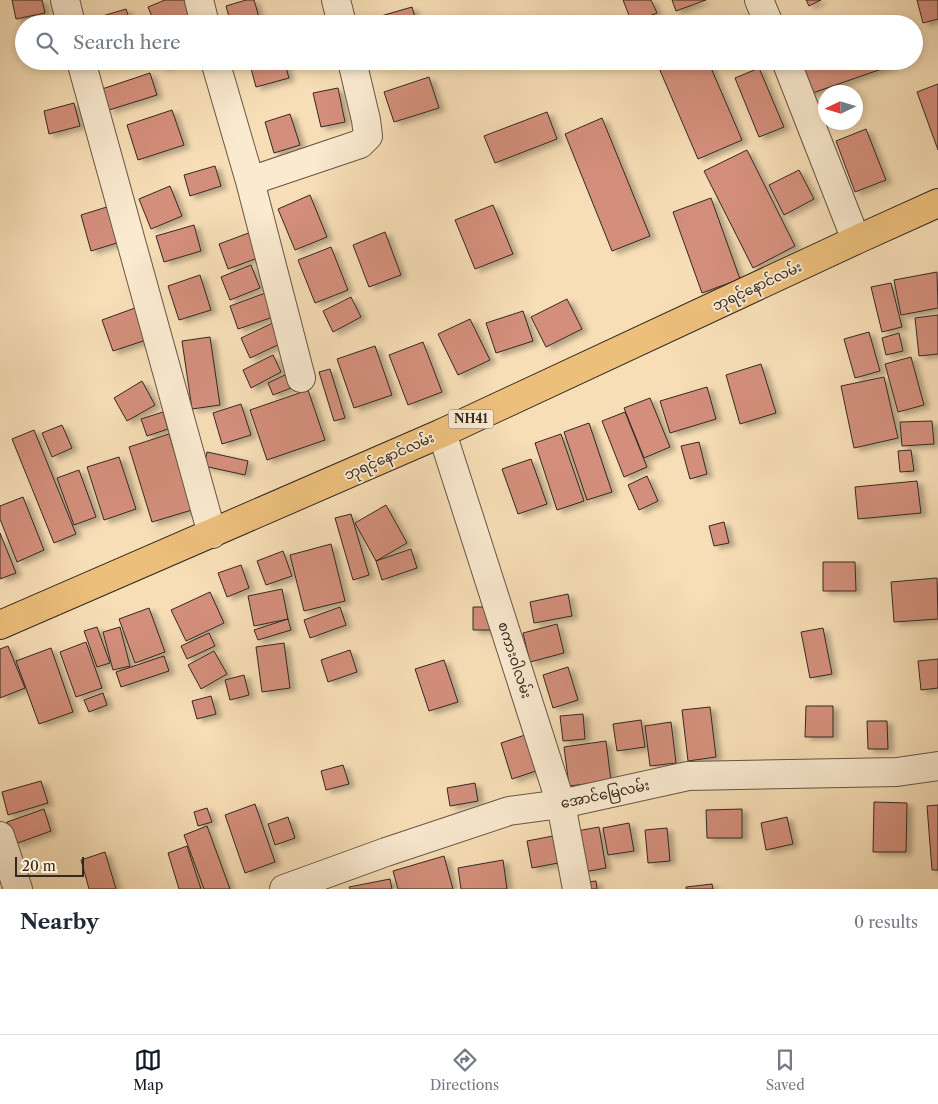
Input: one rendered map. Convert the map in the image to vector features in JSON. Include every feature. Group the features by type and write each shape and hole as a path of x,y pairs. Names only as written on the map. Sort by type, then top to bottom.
{"highway":[{"name":"ဘုရင့်နောင်လမ်း","path":"0,625 442,433 938,203"}],"street":[{"path":"65,0 69,15"},
{"path":"199,0 202,15"},
{"path":"336,0 340,15"},
{"path":"759,0 765,15"},
{"path":"83,70 212,534"},
{"path":"218,70 250,181 301,378"},
{"path":"250,181 360,144 368,136 354,70"},
{"path":"790,70 856,240"},
{"name":"စကားဝါလမ်း","path":"442,433 561,804 577,889"},
{"name":"အောင်မြေလမ်း","path":"284,889 321,882 386,852 510,811 561,804 688,776 898,772 938,766"},
{"path":"0,836 18,889"}],"building":[{"path":"12,0 42,0 45,13 15,15"},
{"path":"165,0 186,0 192,15 151,15 148,7"},
{"path":"246,0 254,0 258,15 228,15 226,6"},
{"path":"623,0 651,0 657,13 652,15 629,15"},
{"path":"672,0 706,0 676,11"},
{"path":"806,0 821,0 809,6"},
{"path":"917,0 938,0 938,19 923,23 923,15 921,15"},
{"path":"412,7 414,15 384,15"},
{"path":"126,9 128,15 106,15"},
{"path":"251,70 287,70 289,78 256,87"},
{"path":"660,70 712,70 742,140 698,159"},
{"path":"754,70 760,70 784,127 759,137 735,78"},
{"path":"798,70 879,70 836,85 818,85 818,91 807,95"},
{"path":"150,73 157,95 109,110 102,89"},
{"path":"429,77 439,108 394,122 384,92"},
{"path":"938,84 938,150 917,92"},
{"path":"338,88 345,122 321,127 313,93"},
{"path":"74,103 80,126 49,134 44,111"},
{"path":"172,110 184,145 138,160 127,125"},
{"path":"547,112 557,139 495,163 484,136"},
{"path":"290,114 300,145 274,153 265,122"},
{"path":"602,118 650,236 612,251 565,134"},
{"path":"866,129 886,180 855,192 836,141"},
{"path":"747,150 795,246 753,268 704,171"},
{"path":"215,166 221,186 190,196 184,175"},
{"path":"799,170 814,199 784,215 769,185"},
{"path":"170,186 182,216 151,229 139,199"},
{"path":"310,195 327,237 295,250 278,209"},
{"path":"711,198 740,279 702,293 673,212"},
{"path":"493,205 513,254 475,269 455,220"},
{"path":"110,206 120,242 91,251 81,215"},
{"path":"194,225 201,251 164,262 156,236"},
{"path":"254,231 263,256 228,269 219,244"},
{"path":"385,232 401,275 369,287 353,245"},
{"path":"331,247 348,290 315,303 298,260"},
{"path":"251,265 260,288 230,300 221,277"},
{"path":"937,272 938,308 901,315 894,280"},
{"path":"200,275 211,310 179,320 168,286"},
{"path":"891,283 902,327 882,332 871,287"},
{"path":"268,292 276,316 238,329 230,306"},
{"path":"351,297 361,317 333,332 323,311"},
{"path":"567,299 582,329 546,347 531,317"},
{"path":"135,308 146,340 113,351 102,320"},
{"path":"523,311 533,341 496,353 486,323"},
{"path":"938,315 938,354 919,356 915,318"},
{"path":"470,319 490,360 458,375 438,334"},
{"path":"277,321 286,341 250,358 241,338"},
{"path":"869,332 880,371 855,378 844,339"},
{"path":"899,333 903,351 886,355 882,338"},
{"path":"210,337 220,405 192,409 182,341"},
{"path":"423,342 442,392 408,405 389,355"},
{"path":"375,346 392,395 354,408 337,359"},
{"path":"273,355 281,372 251,388 243,370"},
{"path":"911,357 924,405 898,412 885,364"},
{"path":"761,364 776,413 740,424 726,375"},
{"path":"330,369 345,418 334,421 319,372"},
{"path":"285,375 291,388 273,395 268,383"},
{"path":"884,377 898,438 854,448 841,386"},
{"path":"142,381 155,405 127,421 114,398"},
{"path":"707,387 716,419 670,433 660,401"},
{"path":"308,390 325,440 267,460 250,410"},
{"path":"650,398 670,447 644,458 624,408"},
{"path":"241,404 251,435 222,444 213,413"},
{"path":"163,412 168,429 147,436 141,419"},
{"path":"625,412 647,467 624,477 602,421"},
{"path":"932,421 934,444 902,446 900,422"},
{"path":"589,423 612,492 587,500 564,432"},
{"path":"62,425 72,448 52,457 42,433"},
{"path":"34,430 76,534 54,543 12,439"},
{"path":"169,434 192,510 152,522 129,447"},
{"path":"561,434 584,501 557,510 535,443"},
{"path":"699,442 707,474 690,479 681,446"},
{"path":"911,450 914,471 900,472 898,451"},
{"path":"207,452 248,461 245,475 204,466"},
{"path":"119,457 136,509 104,520 87,467"},
{"path":"531,459 547,504 518,514 502,469"},
{"path":"79,470 96,517 74,525 57,478"},
{"path":"647,476 658,501 639,510 628,485"},
{"path":"917,481 921,513 858,519 855,487"},
{"path":"23,497 44,550 17,562 0,519 0,506"},
{"path":"386,505 407,543 376,561 355,523"},
{"path":"351,514 369,575 353,580 335,518"},
{"path":"724,522 729,543 714,546 709,526"},
{"path":"0,533 16,573 0,579"},
{"path":"331,544 345,601 304,611 290,555"},
{"path":"411,549 417,568 382,580 376,561"},
{"path":"283,551 292,576 266,585 257,561"},
{"path":"823,562 855,562 856,591 823,591"},
{"path":"241,565 249,588 227,597 218,573"},
{"path":"937,578 938,619 894,622 891,582"},
{"path":"282,589 288,619 254,626 248,596"},
{"path":"210,592 224,623 186,641 171,610"},
{"path":"568,594 572,616 534,623 530,602"},
{"path":"340,607 346,625 310,638 304,620"},
{"path":"473,607 494,607 495,630 473,630"},
{"path":"149,608 165,652 135,663 119,619"},
{"path":"288,619 291,630 258,640 254,630"},
{"path":"557,624 564,653 530,662 523,633"},
{"path":"97,627 110,663 97,667 84,631"},
{"path":"120,627 130,666 113,670 103,632"},
{"path":"823,628 832,674 810,678 801,632"},
{"path":"209,633 215,646 187,659 181,646"},
{"path":"86,642 102,688 76,697 60,652"},
{"path":"284,643 290,688 262,692 256,647"},
{"path":"8,646 25,688 0,698 0,649"},
{"path":"51,648 73,712 39,724 16,661"},
{"path":"350,650 357,672 328,682 321,660"},
{"path":"214,651 227,674 201,689 188,665"},
{"path":"164,656 169,671 121,687 116,672"},
{"path":"938,659 938,688 921,690 918,661"},
{"path":"444,660 458,702 429,711 415,669"},
{"path":"568,667 578,700 553,708 543,675"},
{"path":"244,675 249,695 230,700 225,680"},
{"path":"103,693 107,705 89,712 84,700"},
{"path":"211,696 216,714 197,719 192,701"},
{"path":"806,706 833,706 833,737 805,737"},
{"path":"710,707 716,757 688,761 682,710"},
{"path":"583,714 585,739 563,741 560,716"},
{"path":"641,720 645,747 617,751 613,724"},
{"path":"867,721 887,721 888,749 868,749"},
{"path":"671,722 676,763 650,766 645,726"},
{"path":"525,735 536,771 512,779 501,743"},
{"path":"606,741 611,781 569,786 564,747"},
{"path":"343,765 349,784 326,790 321,771"},
{"path":"41,781 48,803 8,815 2,792"},
{"path":"475,783 478,801 450,806 447,788"},
{"path":"874,802 907,803 906,852 873,852"},
{"path":"255,804 275,862 245,873 225,815"},
{"path":"938,805 938,870 932,870 927,806"},
{"path":"207,808 212,822 198,826 194,812"},
{"path":"44,809 51,831 15,844 7,822"},
{"path":"742,809 742,838 707,838 706,810"},
{"path":"288,817 295,838 275,845 268,824"},
{"path":"787,817 793,844 766,850 761,823"},
{"path":"629,823 634,851 608,855 603,828"},
{"path":"207,826 230,889 204,889 184,835"},
{"path":"599,827 606,868 584,872 577,831"},
{"path":"667,828 670,861 648,863 645,830"},
{"path":"553,836 558,863 532,868 527,841"},
{"path":"187,846 201,889 179,889 168,853"},
{"path":"105,852 116,889 89,889 81,860"},
{"path":"444,856 453,889 398,889 393,871"},
{"path":"503,860 507,889 461,889 458,868"},
{"path":"390,879 392,889 350,889 349,887"},
{"path":"596,881 597,889 580,889 579,883"},
{"path":"712,884 713,889 686,889 686,887"}]}
